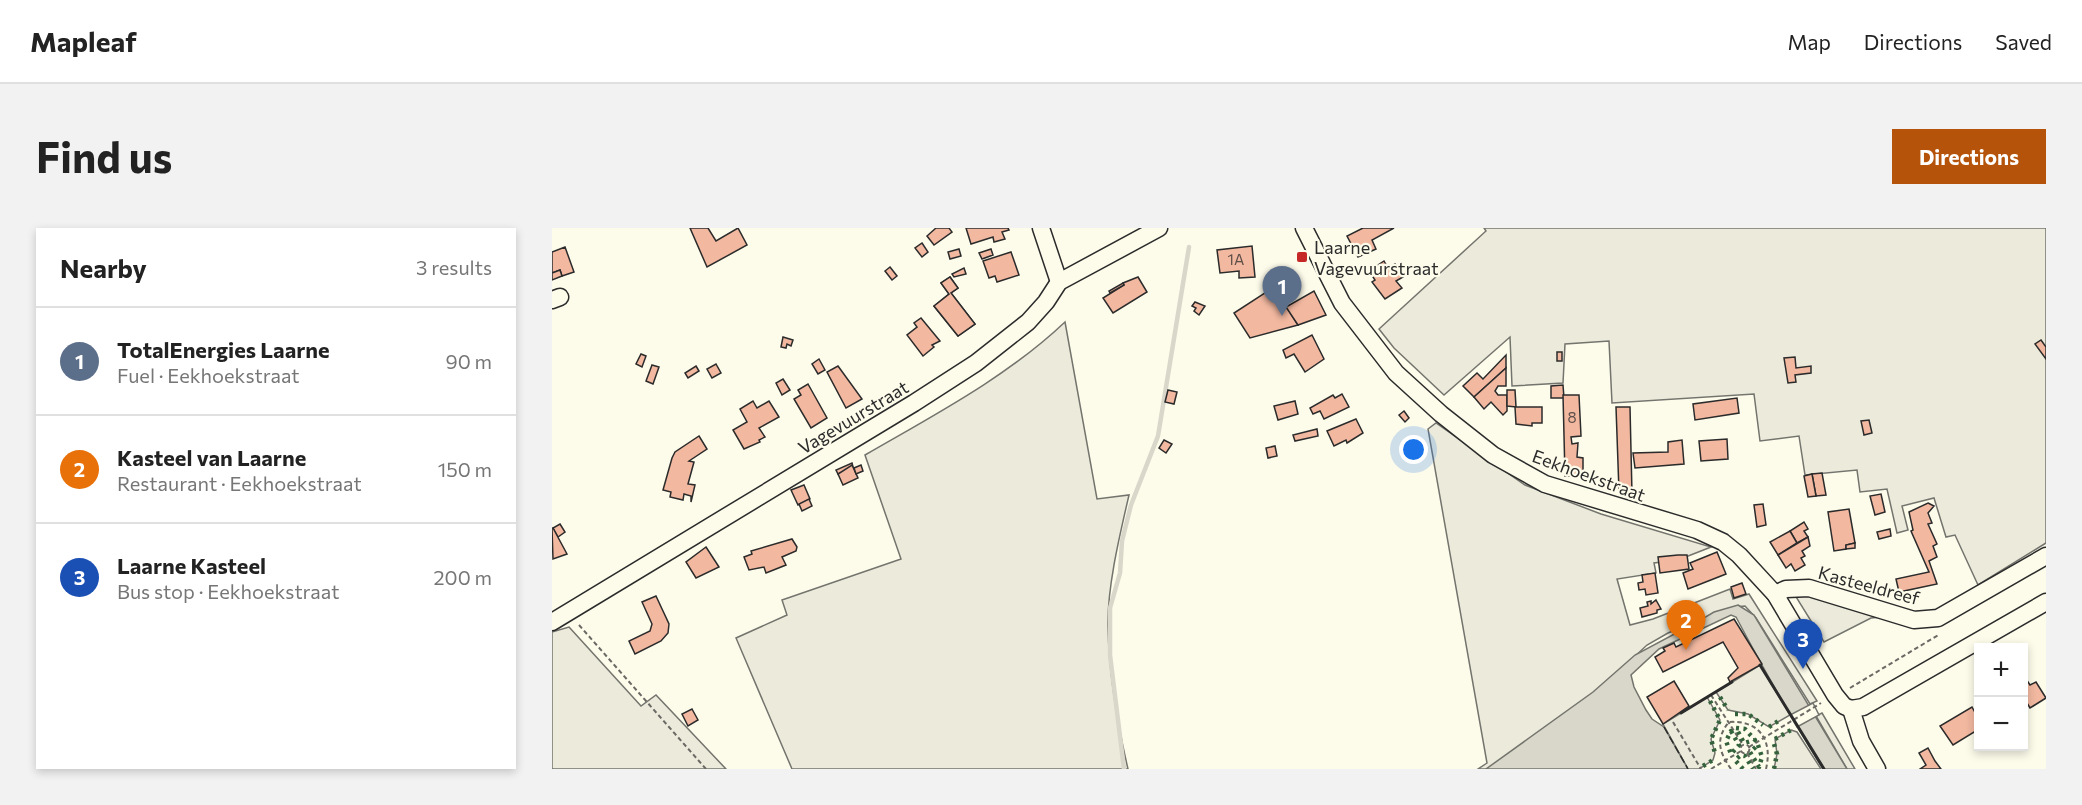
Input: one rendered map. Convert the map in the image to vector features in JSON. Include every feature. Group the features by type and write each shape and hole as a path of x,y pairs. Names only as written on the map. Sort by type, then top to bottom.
{"street":[{"path":"1041,228 1059,282"},
{"name":"Vagevuurstraat","path":"552,622 914,403 976,363 1028,322 1046,302 1059,282 1159,228"},
{"name":"Eekhoekstraat","path":"1304,228 1342,303 1396,374 1485,448 1519,472 1545,483 1697,530 1723,542 1739,555 1775,594 1835,695 1844,706 1851,709"},
{"name":"Kasteeldreef","path":"1775,594 1786,589 1809,588 1914,620 1938,618 2046,556"},
{"path":"1877,769 1861,741 1851,709 1863,708 2046,602"}],"path":[{"path":"568,614 706,769"},
{"path":"1711,695 1743,745 1749,747"},
{"path":"1747,753 1749,747 1835,695"},
{"path":"1673,722 1701,769"},
{"path":"1729,722 1744,722 1755,727 1764,739 1769,756 1766,769"},
{"path":"1729,722 1720,734 1719,746 1731,769"},
{"path":"1711,769 1741,751 1743,745"},
{"path":"1741,751 1747,753 1756,769"}],"shaded area":[{"path":"1484,228 2046,228 2046,543 1978,585 1955,535 1946,537 1934,498 1902,506 1908,530 1897,533 1887,489 1860,492 1857,470 1805,475 1799,436 1760,441 1754,394 1612,403 1609,341 1565,344 1563,383 1512,386 1510,337 1444,395 1394,348 1379,329 1486,231"},
{"path":"1065,322 1097,499 1129,495 1118,543 1108,611 1114,698 1128,769 792,769 736,638 787,615 782,600 901,559 865,455 994,378 1043,342"},
{"path":"1436,423 1525,485 1601,514 1711,547 1678,560 1654,563 1656,573 1617,579 1630,625 1653,619 1730,589 1733,599 1749,594 1817,701 1810,704 1756,618 1745,606 1734,607 1668,633 1647,645 1572,715 1489,769 1478,769 1487,763 1428,429"},
{"path":"1793,592 1892,616 1871,618 1824,642"},
{"path":"1738,605 1754,615 1847,769 1823,769 1736,617 1731,615 1659,649 1631,675 1634,687 1646,710 1652,719 1664,727 1688,769 1486,769 1593,692 1635,655 1695,623 1690,618 1692,613 1700,612 1704,618 1714,612"},
{"path":"569,627 641,706 656,695 726,769 552,769 552,632"},
{"path":"1760,665 1790,715 1769,727 1748,714 1728,710 1716,692"},
{"path":"1707,697 1720,720 1711,739 1715,753 1713,760 1699,769 1688,769 1663,724"},
{"path":"1822,713 1855,769 1847,769 1816,716"},
{"path":"1791,730 1797,732 1821,769 1774,769 1777,754 1775,739"}],"pier":[{"path":"1813,703 1819,715 1797,727 1790,715"}],"building":[{"path":"690,228 708,228 716,241 738,228 747,245 707,267"},
{"path":"936,228 949,228 952,232 934,245 927,236"},
{"path":"966,228 1008,228 1009,230 1002,232 1005,239 994,242 993,237 971,244"},
{"path":"1363,228 1394,228 1372,240 1376,249 1358,257 1347,236"},
{"path":"922,243 928,252 922,257 915,248"},
{"path":"1252,246 1255,277 1239,278 1239,271 1220,273 1217,250"},
{"path":"565,247 574,272 562,276 560,270 552,273 552,252"},
{"path":"959,249 961,256 950,259 948,252"},
{"path":"991,249 993,255 982,259 979,253"},
{"path":"1011,252 1019,275 997,282 995,276 989,278 983,261"},
{"path":"1384,261 1388,268 1395,264 1403,277 1396,281 1402,288 1385,299 1372,282 1375,280 1369,271"},
{"path":"890,267 897,276 892,280 885,271"},
{"path":"964,268 966,274 954,277 952,274"},
{"path":"560,270 562,276 552,280 552,273"},
{"path":"950,277 958,288 951,293 975,324 958,336 934,306 949,294 941,283"},
{"path":"950,277 958,288 951,293 975,324 958,336 934,306 949,294 941,283"},
{"path":"1138,277 1147,292 1113,313 1103,298 1124,285 1123,283"},
{"path":"1123,283 1124,285 1110,293 1109,291"},
{"path":"1274,287 1298,325 1250,338 1234,313"},
{"path":"1314,291 1326,315 1298,325 1286,307"},
{"path":"1195,302 1205,306 1199,315 1194,311 1196,308 1192,306"},
{"path":"921,318 940,341 932,345 934,347 923,356 907,335 917,327 914,323"},
{"path":"1312,335 1324,359 1305,372 1294,354 1286,358 1283,350"},
{"path":"783,337 793,340 791,346 787,344 786,348 781,347"},
{"path":"2041,340 2046,347 2046,359 2035,344"},
{"path":"1557,352 1562,352 1562,361 1557,361"},
{"path":"641,354 646,356 642,367 636,364"},
{"path":"1506,355 1506,368 1474,397 1463,386 1477,373 1483,379"},
{"path":"1795,357 1796,368 1811,366 1811,373 1795,375 1796,382 1788,383 1784,358"},
{"path":"819,359 825,370 818,374 812,364"},
{"path":"716,364 721,373 712,378 707,369"},
{"path":"652,365 659,367 653,384 646,381"},
{"path":"696,366 699,371 688,378 685,373"},
{"path":"838,366 862,399 846,408 827,372"},
{"path":"1506,368 1506,386 1498,386 1495,391 1498,395 1507,395 1507,411 1503,415 1491,402 1484,409 1474,397"},
{"path":"783,379 790,390 782,395 776,383"},
{"path":"808,384 827,418 811,428 794,399 801,395 798,390"},
{"path":"1563,385 1564,398 1551,398 1551,386"},
{"path":"1168,390 1177,392 1174,404 1165,402"},
{"path":"1507,390 1515,390 1516,407 1507,406"},
{"path":"1342,394 1349,407 1324,419 1320,411 1313,414 1310,408 1333,395 1335,398"},
{"path":"1563,395 1579,395 1581,436 1571,437 1572,444 1578,443 1577,457 1583,458 1583,476 1565,476"},
{"path":"1737,398 1739,413 1695,420 1693,404"},
{"path":"753,401 757,408 769,401 779,417 759,428 765,437 759,440 760,442 744,449 733,430 747,422 740,409"},
{"path":"1295,401 1298,414 1278,420 1274,406"},
{"path":"1515,407 1542,407 1542,423 1532,423 1532,426 1516,424"},
{"path":"1616,407 1630,407 1632,494 1619,492"},
{"path":"1404,411 1409,418 1405,422 1399,415"},
{"path":"1356,419 1363,433 1347,443 1346,440 1334,446 1327,431"},
{"path":"1869,420 1872,433 1864,435 1861,421"},
{"path":"1317,429 1318,436 1295,441 1293,435"},
{"path":"699,436 707,449 689,461 694,462 688,484 695,485 691,502 691,496 684,494 683,500 670,497 671,492 663,490 672,458 675,452"},
{"path":"1727,439 1728,459 1701,461 1699,441"},
{"path":"1164,440 1172,444 1166,453 1159,448"},
{"path":"1682,440 1684,464 1635,468 1633,453 1668,452 1668,442"},
{"path":"1275,446 1277,456 1268,458 1266,448"},
{"path":"852,463 853,467 838,474 836,470"},
{"path":"852,465 858,478 843,485 838,474"},
{"path":"861,465 863,471 856,474 854,468"},
{"path":"1822,473 1826,495 1816,496 1812,474"},
{"path":"1812,474 1816,496 1808,497 1804,476"},
{"path":"804,485 810,499 798,505 791,490"},
{"path":"1881,494 1885,512 1875,515 1870,496"},
{"path":"809,499 812,506 802,511 799,504"},
{"path":"1928,503 1934,506 1928,513 1932,523 1928,524 1937,544 1933,546 1937,557 1929,561 1937,584 1899,592 1896,579 1929,572 1911,531 1913,530 1909,512"},
{"path":"1763,504 1766,525 1757,527 1754,505"},
{"path":"1849,509 1855,543 1846,545 1846,549 1834,551 1828,512"},
{"path":"1804,522 1808,529 1804,531 1808,537 1797,543 1790,531"},
{"path":"560,524 565,532 558,537 553,528"},
{"path":"552,529 567,554 553,559"},
{"path":"1890,529 1891,536 1879,539 1877,532"},
{"path":"1790,531 1797,543 1778,555 1770,542"},
{"path":"1808,537 1810,546 1802,551 1805,556 1801,558 1805,565 1795,571 1791,564 1786,568 1778,555"},
{"path":"792,539 797,547 796,551 782,557 786,565 766,573 764,567 749,570 744,557 752,554 751,551"},
{"path":"1855,543 1855,548 1846,549 1846,545"},
{"path":"706,547 719,567 696,578 686,562"},
{"path":"1717,552 1726,574 1688,589 1683,573 1693,569 1690,563"},
{"path":"1687,555 1689,569 1660,573 1658,557"},
{"path":"1655,573 1658,593 1646,595 1645,589 1639,590 1638,583 1643,582 1642,575"},
{"path":"1742,583 1746,594 1734,598 1731,587"},
{"path":"656,596 669,624 668,633 661,641 635,654 629,641 650,631 652,624 642,602"},
{"path":"1656,600 1661,609 1657,610 1657,613 1642,617 1640,608 1648,606 1647,602 1651,601 1651,604"},
{"path":"1734,619 1762,664 1730,682 1728,678 1738,668 1723,642 1663,672 1655,657 1665,651 1663,648 1674,643 1676,647"},
{"path":"1674,681 1689,706 1663,724 1647,697"},
{"path":"2028,682 2030,685 2036,682 2046,698 2030,708"},
{"path":"1972,707 1974,711 1974,732 1953,745 1940,726"},
{"path":"692,709 698,720 688,726 682,714"},
{"path":"1928,748 1941,769 1920,769 1926,765 1919,753"}],"waterway":[{"path":"1124,769 1110,655 1110,608 1120,573 1122,541 1131,505 1158,436 1189,247"}],"hedge":[{"path":"1720,697 1728,710"},
{"path":"1710,701 1720,720 1711,739 1715,753"},
{"path":"1735,714 1748,714 1763,725"},
{"path":"1769,727 1780,720"},
{"path":"1736,728 1745,729 1755,740 1744,743 1736,728"},
{"path":"1775,739 1791,730"},
{"path":"1731,731 1739,745 1731,754 1726,741 1731,731"},
{"path":"1774,744 1777,754 1774,769"},
{"path":"1758,745 1762,757 1759,767 1750,752 1758,745"},
{"path":"1743,769 1735,760 1741,755 1745,756 1753,769"},
{"path":"1703,766 1713,760"}],"fence":[{"path":"1664,727 1688,769"}],"wall":[{"path":"1760,665 1824,769"},
{"path":"1681,713 1732,682"}],"place":[{"name":"Laarne Vagevuurstraat","path":"1302,257"},
{"name":"TotalEnergies Laarne","path":"1282,316"},
{"name":"Kasteel van Laarne","path":"1686,650"},
{"name":"Laarne Kasteel","path":"1803,669"}]}
